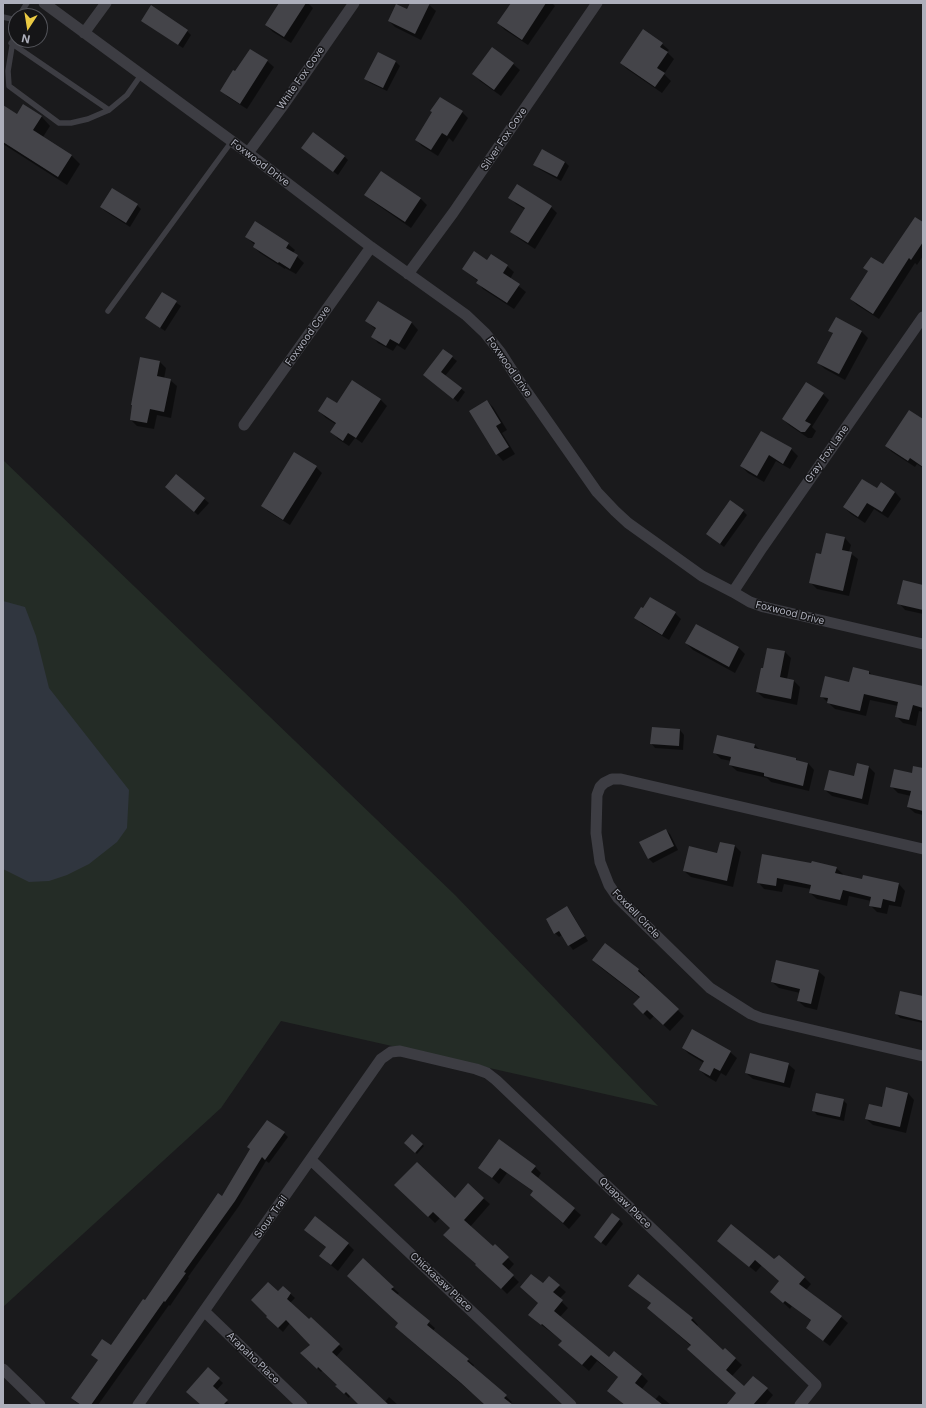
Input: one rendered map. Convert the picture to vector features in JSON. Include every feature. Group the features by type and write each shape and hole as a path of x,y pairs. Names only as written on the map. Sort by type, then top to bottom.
{"street":[{"name":"Foxwood Drive","path":"44,3 232,141 371,247 466,315 485,333 501,353 597,492 628,523 702,576 750,602 764,607 923,644"},
{"path":"84,33 106,3"},
{"name":"White Fox Cove","path":"248,153 282,107 354,3"},
{"name":"Silver Fox Cove","path":"408,274 453,213 597,3"},
{"name":"Foxwood Cove","path":"244,425 371,247"},
{"name":"Gray Fox Lane","path":"733,592 923,317"},
{"name":"Foxdell Circle","path":"923,849 621,779 612,779 604,783 600,787 597,795 596,833 600,862 609,885 618,898 710,988 751,1014 761,1018 923,1056"},
{"name":"Sioux Trail","path":"138,1405 386,1054 400,1051 416,1055"},
{"name":"Quapaw Place","path":"416,1055 476,1069 487,1073 496,1080 816,1385 800,1405"},
{"name":"Chickasaw Place","path":"311,1160 571,1405"},
{"name":"Arapaho Place","path":"204,1311 302,1405"},
{"path":"3,1369 40,1405"}],"lane":[{"path":"10,48 8,71 10,86 60,123 71,124 109,110 127,95 141,75"},
{"path":"18,48 109,110"},
{"path":"108,311 232,141"}],"shaded area":[{"path":"3,460 455,895 658,1106 281,1021 221,1108 3,1307"},
{"path":"3,601 25,607 36,636 49,688 129,790 127,828 117,842 89,864 67,875 49,881 29,882 3,869"}],"building":[{"path":"279,3 306,3 284,37 265,25"},
{"path":"410,3 430,3 415,34 388,21 396,4 407,9"},
{"path":"511,3 546,3 522,40 497,23"},
{"path":"151,5 188,30 178,45 141,21"},
{"path":"643,29 663,43 660,47 668,52 657,68 665,73 655,87 620,63"},
{"path":"492,47 514,63 494,90 472,74"},
{"path":"250,49 268,60 240,104 220,91 233,70 235,71"},
{"path":"378,52 396,61 383,88 364,79"},
{"path":"440,97 463,111 447,136 442,133 431,150 415,140 432,112 430,111"},
{"path":"23,104 42,116 33,130 72,155 58,177 3,142 3,105 17,114"},
{"path":"313,132 345,156 333,172 301,148"},
{"path":"542,149 565,162 557,177 533,165"},
{"path":"381,171 421,198 405,222 364,195"},
{"path":"517,184 552,206 528,243 510,232 525,208 508,198"},
{"path":"112,188 138,204 126,223 100,207"},
{"path":"915,217 923,222 923,242 911,260 909,258 873,314 850,299 868,271 863,268 871,257 883,264"},
{"path":"255,221 289,243 286,248 298,255 290,269 253,247 255,243 245,237"},
{"path":"474,251 487,260 491,254 508,265 503,273 520,284 507,303 476,283 478,280 462,269"},
{"path":"162,292 177,301 160,328 145,318"},
{"path":"378,301 412,322 399,344 390,339 386,346 371,337 376,328 365,321"},
{"path":"836,317 862,331 839,374 817,363 833,333 828,331"},
{"path":"443,349 453,356 441,372 462,388 453,399 423,375"},
{"path":"140,357 160,361 157,376 171,379 164,412 150,409 147,423 130,420 131,405"},
{"path":"352,380 381,399 356,438 348,433 343,441 330,432 336,423 318,411 327,397 337,403"},
{"path":"806,382 824,393 805,421 811,424 805,432 801,432 782,419"},
{"path":"487,400 501,423 496,426 509,447 496,455 469,411"},
{"path":"909,410 923,419 923,467 910,458 908,461 885,446"},
{"path":"761,431 792,448 783,464 769,455 757,476 740,466"},
{"path":"294,452 317,466 283,520 261,506"},
{"path":"176,474 205,498 194,512 165,487"},
{"path":"862,479 877,488 881,482 895,492 882,512 867,503 858,517 843,507"},
{"path":"730,500 744,510 720,544 706,534"},
{"path":"826,533 845,537 842,550 852,552 843,591 809,583 816,553 821,554"},
{"path":"903,580 923,585 923,610 897,604"},
{"path":"650,597 676,612 662,635 634,618"},
{"path":"696,624 739,647 729,667 685,643"},
{"path":"767,648 785,651 780,677 794,680 791,699 756,692"},
{"path":"853,667 869,671 869,674 923,686 923,708 913,705 909,720 895,717 898,702 864,694 860,711 827,703 828,698 820,697 825,676 849,682"},
{"path":"652,727 680,729 679,746 650,744"},
{"path":"717,735 755,744 754,748 796,758 796,760 808,763 803,786 764,776 764,773 729,765 731,757 713,753"},
{"path":"857,763 869,766 862,799 824,790 829,770 854,776"},
{"path":"913,766 923,768 923,811 907,807 911,791 890,787 894,769 912,773"},
{"path":"666,829 674,846 648,859 639,842"},
{"path":"720,842 735,845 727,881 683,871 689,846 717,853"},
{"path":"762,854 811,863 812,861 837,867 835,873 862,879 863,875 899,883 895,902 883,899 881,908 869,906 871,897 843,890 840,900 809,893 811,885 797,882 777,878 776,886 757,883"},
{"path":"567,906 585,936 568,946 559,931 554,934 546,919"},
{"path":"605,943 639,969 638,971 679,1009 663,1025 647,1010 643,1014 633,1004 640,997 592,960"},
{"path":"776,960 819,970 811,1004 797,1001 800,989 771,982"},
{"path":"900,991 923,996 923,1021 895,1014"},
{"path":"692,1029 731,1051 720,1071 714,1068 710,1076 699,1070 704,1061 682,1048"},
{"path":"750,1053 789,1063 784,1083 745,1073"},
{"path":"886,1087 908,1093 900,1127 865,1119 869,1104 882,1107"},
{"path":"816,1093 844,1099 840,1117 812,1111"},
{"path":"267,1120 285,1132 265,1160 262,1157 235,1201 184,1272 186,1273 165,1302 164,1301 91,1405 81,1405 71,1398 98,1360 91,1355 102,1339 111,1345 143,1299 145,1300 218,1193 222,1196 250,1149 247,1147"},
{"path":"412,1134 423,1144 415,1153 404,1143"},
{"path":"499,1139 536,1166 531,1172 575,1208 563,1223 530,1195 533,1191 500,1168 492,1178 478,1168"},
{"path":"417,1162 455,1198 468,1183 484,1198 464,1220 493,1246 495,1244 509,1257 502,1264 514,1275 501,1289 475,1265 476,1264 443,1235 450,1228 433,1212 428,1217 394,1185"},
{"path":"612,1213 620,1219 601,1243 594,1237"},
{"path":"315,1216 349,1243 331,1265 319,1256 326,1247 304,1230"},
{"path":"731,1224 774,1259 779,1255 805,1277 799,1284 842,1316 823,1341 806,1328 811,1320 785,1301 783,1303 770,1292 779,1281 755,1260 749,1267 717,1241"},
{"path":"363,1258 394,1287 391,1289 430,1321 427,1325 469,1359 467,1361 507,1395 504,1398 513,1405 485,1405 395,1327 398,1323 347,1276"},
{"path":"531,1274 543,1283 549,1276 560,1285 553,1292 563,1300 554,1311 609,1357 614,1351 642,1374 635,1383 663,1405 625,1405 607,1391 618,1377 591,1355 582,1365 558,1345 562,1341 542,1324 541,1325 528,1315 538,1303 520,1287"},
{"path":"638,1274 693,1318 691,1320 723,1350 725,1348 736,1358 726,1370 744,1386 753,1376 768,1388 753,1405 726,1405 736,1393 687,1349 691,1345 647,1308 651,1303 628,1286"},
{"path":"268,1282 278,1291 283,1286 291,1293 287,1299 309,1319 311,1317 340,1344 332,1352 389,1405 359,1405 346,1392 344,1394 335,1386 337,1385 318,1367 317,1369 300,1353 310,1345 286,1320 278,1328 251,1300"},
{"path":"208,1367 220,1378 213,1386 228,1400 223,1405 201,1405 186,1392"}]}
